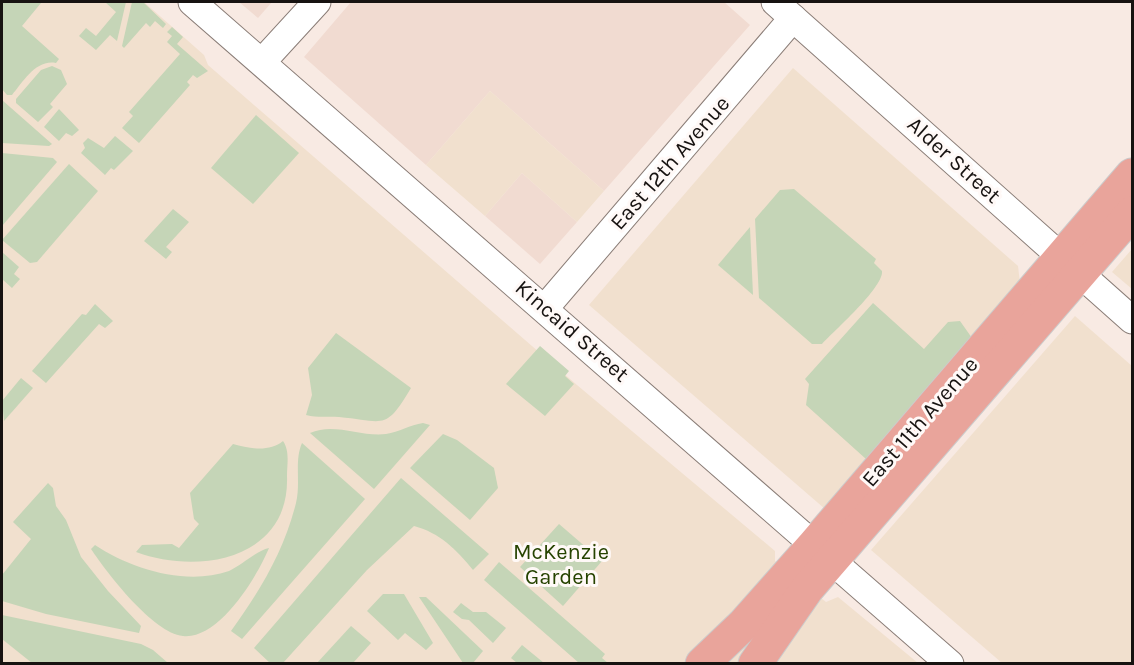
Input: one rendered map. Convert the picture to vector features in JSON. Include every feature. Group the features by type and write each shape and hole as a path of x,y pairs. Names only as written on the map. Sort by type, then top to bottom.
{"main road":[{"name":"East 11th Avenue","path":"702,663 823,552 1072,265 1132,175"},
{"name":"East 11th Avenue","path":"1072,265 1132,213"},
{"name":"East 11th Avenue","path":"757,662 823,552"}],"street":[{"name":"Kincaid Street","path":"192,2 950,663"},
{"path":"262,62 316,2"},
{"name":"Alder Street","path":"784,10 1132,320"},
{"name":"East 12th Avenue","path":"545,308 784,10"}],"shaded area":[{"path":"2,2 144,2 204,55 208,65 577,385 775,551 775,561 826,602 838,597 918,663 2,663"},
{"path":"239,2 272,2 258,18"},
{"path":"351,2 724,2 750,25 604,191 490,91 426,165 304,57"},
{"path":"793,68 1018,266 1020,283 825,509 589,305"},
{"path":"490,91 604,191 577,222 522,173 485,216 426,165"},
{"path":"522,173 577,222 540,264 485,216"},
{"path":"1132,249 1132,289 1112,272"},
{"path":"1075,316 1132,366 1132,663 1002,663 871,550"}],"green space":[{"path":"2,2 41,3 22,26 59,59 56,63 42,64 36,68 12,95 7,95 2,89"},
{"path":"105,2 126,2 117,41 110,35 96,50 79,36 86,28 96,36 116,12"},
{"path":"132,2 143,2 166,24 163,28 155,21 150,27 146,23 124,48 122,46"},
{"path":"172,27 183,37 177,44 208,71 197,78 193,75 187,82 190,85 139,143 122,128 133,116 129,112 180,54 167,42 172,36 167,32"},
{"path":"52,66 61,70 67,84 50,104 53,107 38,122 16,103 16,99 41,70"},
{"path":"2,100 52,144 49,146 2,143"},
{"path":"59,109 79,130 72,136 66,133 59,141 44,127"},
{"path":"256,115 299,153 253,204 211,168"},
{"path":"115,136 133,151 114,170 111,168 105,175 81,153 85,148 83,143 88,138 104,148"},
{"path":"2,153 53,158 57,162 2,226"},
{"path":"69,164 98,191 37,262 30,263 2,240"},
{"path":"794,189 876,259 874,263 882,271 867,298 822,344 812,344 759,298 755,219 780,190"},
{"path":"173,209 189,222 166,247 172,252 166,259 144,241"},
{"path":"750,227 753,295 718,265"},
{"path":"2,252 19,267 14,274 20,279 12,288 2,279"},
{"path":"873,303 924,349 948,322 960,321 972,338 866,459 806,405 809,384 805,379"},
{"path":"95,304 113,321 105,328 99,324 46,383 32,371 82,314 86,315"},
{"path":"336,333 411,388 389,418 375,421 306,415 312,395 308,368"},
{"path":"540,346 569,371 565,376 574,384 545,416 506,384"},
{"path":"21,378 33,388 4,421 2,401"},
{"path":"423,423 430,425 374,489 310,433 338,429 367,434 386,434"},
{"path":"443,434 457,440 494,468 498,488 470,520 410,468"},
{"path":"283,441 288,458 284,504 273,527 257,543 236,554 212,560 186,562 160,559 136,552 142,545 172,544 179,548 199,524 194,519 190,493 233,444 266,448"},
{"path":"302,443 365,499 242,639 231,631 261,586 285,538 296,503 298,457"},
{"path":"401,478 489,554 473,570 447,543 432,533 414,526 367,570 283,663 270,663 254,648"},
{"path":"48,483 53,488 56,506 66,520 81,557 108,591 141,626 139,633 46,614 2,601 2,575 31,539 13,522"},
{"name":"McKenzie Garden","path":"559,524 602,561 563,606 520,567"},
{"path":"95,545 109,554 142,568 159,573 195,577 229,571 269,548 256,575 223,618 197,635 183,636 158,625 132,600 91,549"},
{"path":"499,562 605,654 602,658 608,663 579,663 484,580"},
{"path":"383,594 404,594 433,643 426,650 405,633 398,640 367,611"},
{"path":"419,597 426,597 483,651 473,663 463,663"},
{"path":"461,603 473,612 486,612 506,628 493,643 469,620 462,619 453,612"},
{"path":"2,615 141,644 153,650 168,663 32,663 2,639"},
{"path":"351,626 371,643 353,663 317,663"},
{"path":"522,645 544,663 517,663 511,658"}]}
